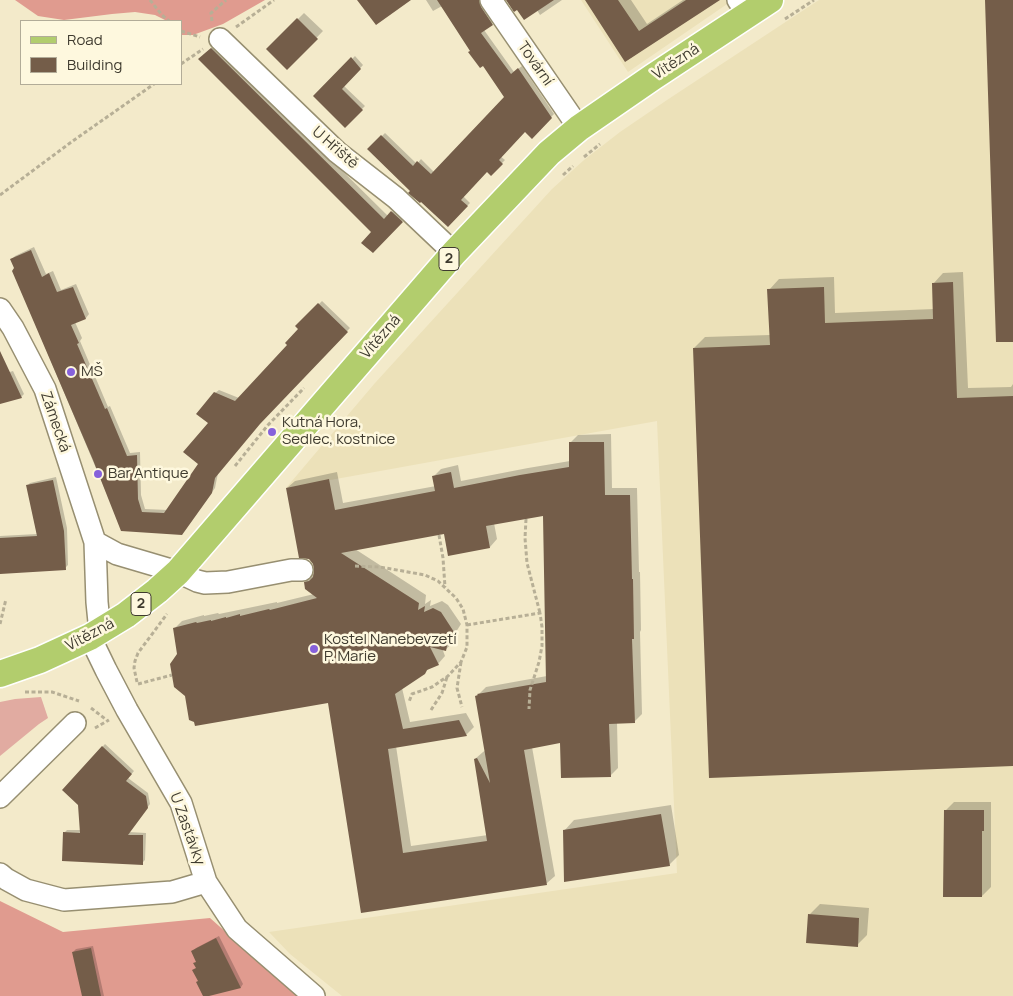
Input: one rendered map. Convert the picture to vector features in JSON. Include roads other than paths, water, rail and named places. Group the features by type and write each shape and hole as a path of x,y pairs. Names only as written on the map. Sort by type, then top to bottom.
{"main road":[{"name":"Vítězná","path":"0,674 40,660 95,634 142,604 178,572 454,253 549,153 579,128 653,77 743,7 775,11"}],"street":[{"name":"Tovární","path":"491,0 579,128"},
{"name":"U Hřiště","path":"214,42 337,152 396,198 454,253"},
{"name":"Zámecká","path":"0,309 13,328 45,389 95,542 97,602 95,634"},
{"path":"95,542 117,554 178,572 197,580 216,583 291,570 302,570"},
{"name":"U Zastávky","path":"95,634 106,670 181,803 206,882 236,929 314,996"},
{"path":"0,797 75,723"},
{"path":"0,874 26,890 64,900 172,892 206,882"}],"place":[{"name":"MŠ","path":"71,372"},
{"name":"Kutná Hora, Sedlec, kostnice","path":"272,432"},
{"name":"Bar Antique","path":"98,474"},
{"name":"Kostel Nanebevzetí P. Marie","path":"314,649"}]}
